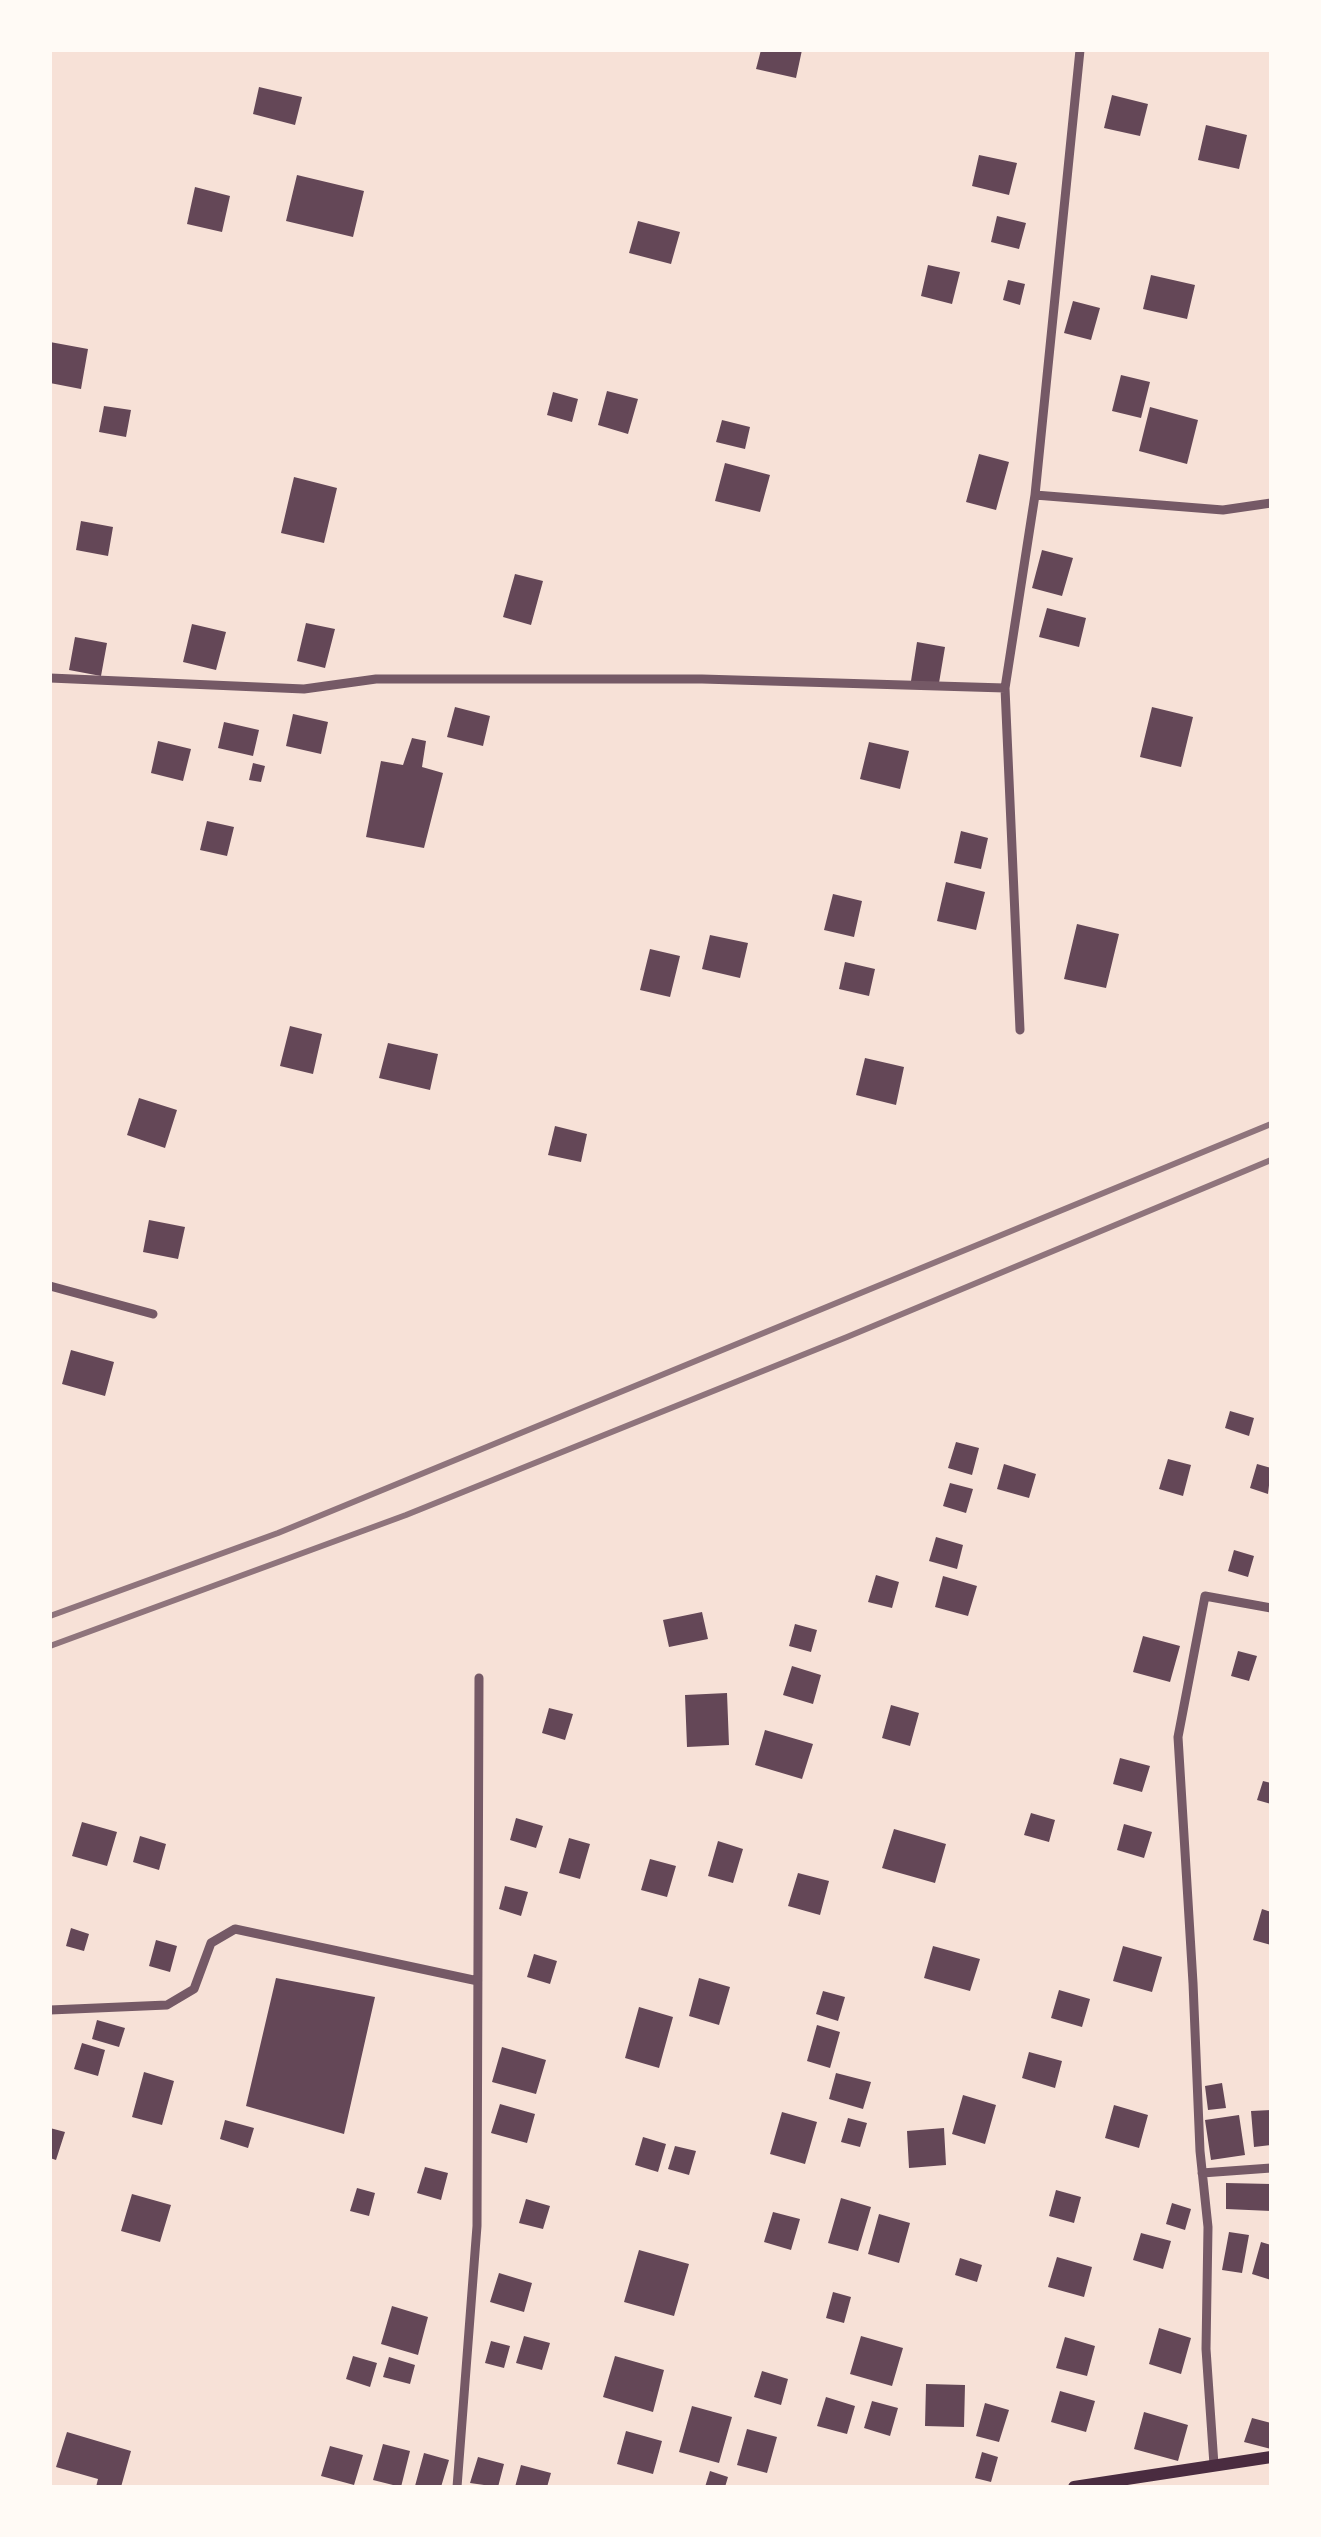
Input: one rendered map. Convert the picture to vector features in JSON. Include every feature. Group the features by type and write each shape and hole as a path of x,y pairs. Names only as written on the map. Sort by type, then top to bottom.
{"main road":[{"path":"1074,2487 1271,2456"}],"street":[{"path":"1020,1030 1005,688 1034,495 1080,50"},
{"path":"1034,495 1223,510 1271,503"},
{"path":"50,678 304,689 376,679 702,679 1005,688"},
{"path":"50,1286 154,1314"},
{"path":"1214,2465 1206,2349 1208,2226 1178,1738 1206,1596 1271,1608"},
{"path":"456,2487 477,2226 479,1678"},
{"path":"50,2010 166,2005 194,1989 211,1942 235,1929 478,1981"},
{"path":"1202,2173 1271,2168"}],"building":[{"path":"761,50 802,50 796,78 756,69"},
{"path":"259,87 302,97 295,125 253,114"},
{"path":"1112,95 1148,104 1140,136 1104,128"},
{"path":"1206,125 1247,135 1239,169 1198,160"},
{"path":"979,155 1017,163 1009,195 972,186"},
{"path":"297,175 364,191 353,237 286,221"},
{"path":"195,187 230,196 222,232 187,224"},
{"path":"997,216 1026,223 1019,249 991,242"},
{"path":"638,221 680,232 671,264 629,253"},
{"path":"928,265 960,272 952,304 921,296"},
{"path":"1151,275 1195,285 1187,319 1143,309"},
{"path":"1008,280 1025,284 1020,305 1003,300"},
{"path":"1073,301 1100,308 1091,340 1064,333"},
{"path":"50,342 88,349 81,389 50,383"},
{"path":"1121,375 1150,382 1141,418 1112,411"},
{"path":"607,391 638,399 628,434 598,425"},
{"path":"553,392 578,399 572,422 547,415"},
{"path":"104,406 131,410 126,437 99,432"},
{"path":"1150,407 1198,420 1187,464 1139,451"},
{"path":"722,420 750,427 745,449 716,442"},
{"path":"979,454 1009,462 996,510 966,502"},
{"path":"725,463 770,475 760,512 715,501"},
{"path":"294,477 337,488 324,543 281,533"},
{"path":"81,521 113,527 108,556 76,550"},
{"path":"1042,550 1073,558 1062,596 1032,588"},
{"path":"515,574 543,581 531,625 503,617"},
{"path":"1047,608 1086,618 1079,647 1039,637"},
{"path":"306,623 335,629 325,668 297,661"},
{"path":"192,624 226,632 216,670 183,662"},
{"path":"75,637 107,643 101,676 69,670"},
{"path":"917,642 945,647 939,683 911,681"},
{"path":"455,707 490,716 483,746 447,737"},
{"path":"1152,707 1193,717 1181,767 1140,757"},
{"path":"293,714 328,722 321,754 286,746"},
{"path":"224,722 259,730 253,756 218,748"},
{"path":"412,738 426,741 422,767 443,773 424,848 366,837 381,761 403,765"},
{"path":"158,741 191,749 183,781 151,773"},
{"path":"869,742 909,751 900,789 860,779"},
{"path":"253,763 265,766 261,782 249,780"},
{"path":"207,821 234,827 227,856 200,850"},
{"path":"961,831 988,838 981,869 954,863"},
{"path":"946,882 985,892 976,930 937,921"},
{"path":"833,894 862,901 854,937 824,930"},
{"path":"1077,924 1119,934 1106,988 1064,979"},
{"path":"710,935 748,943 740,978 702,969"},
{"path":"650,949 680,956 670,997 640,990"},
{"path":"845,962 875,969 869,996 839,989"},
{"path":"290,1026 322,1034 313,1074 280,1066"},
{"path":"388,1043 438,1054 430,1090 379,1078"},
{"path":"865,1058 904,1067 896,1105 856,1095"},
{"path":"139,1098 177,1110 165,1148 127,1135"},
{"path":"555,1126 587,1134 581,1162 548,1155"},
{"path":"149,1220 185,1227 178,1259 143,1252"},
{"path":"71,1350 114,1362 105,1396 62,1384"},
{"path":"1230,1411 1254,1418 1249,1436 1225,1428"},
{"path":"956,1442 979,1448 972,1475 948,1468"},
{"path":"1168,1459 1191,1465 1183,1496 1159,1489"},
{"path":"1004,1464 1036,1474 1029,1498 997,1489"},
{"path":"1257,1464 1271,1468 1268,1494 1250,1488"},
{"path":"950,1483 973,1489 966,1513 943,1506"},
{"path":"936,1537 963,1545 957,1569 929,1561"},
{"path":"1234,1550 1254,1556 1248,1577 1228,1571"},
{"path":"876,1575 899,1582 892,1608 868,1602"},
{"path":"943,1576 977,1586 968,1616 935,1607"},
{"path":"702,1612 708,1639 669,1647 663,1620"},
{"path":"795,1624 817,1630 811,1652 789,1646"},
{"path":"1143,1636 1180,1646 1170,1682 1133,1672"},
{"path":"1238,1651 1257,1656 1249,1681 1231,1676"},
{"path":"792,1666 821,1675 813,1704 783,1695"},
{"path":"727,1693 729,1745 687,1747 685,1695"},
{"path":"891,1705 919,1713 910,1746 882,1738"},
{"path":"549,1708 573,1714 565,1740 542,1733"},
{"path":"765,1730 813,1744 802,1779 755,1765"},
{"path":"1120,1758 1150,1766 1142,1792 1113,1784"},
{"path":"1263,1781 1271,1783 1271,1804 1257,1800"},
{"path":"1031,1813 1055,1820 1049,1842 1024,1835"},
{"path":"516,1818 543,1826 536,1848 510,1840"},
{"path":"82,1822 117,1832 107,1866 72,1856"},
{"path":"1124,1824 1152,1832 1144,1858 1117,1850"},
{"path":"894,1829 946,1844 935,1883 882,1868"},
{"path":"140,1836 166,1844 159,1870 133,1862"},
{"path":"569,1838 590,1844 580,1879 559,1873"},
{"path":"718,1841 743,1849 733,1883 708,1876"},
{"path":"650,1859 676,1866 667,1897 641,1890"},
{"path":"798,1873 829,1881 820,1915 788,1906"},
{"path":"505,1886 528,1892 521,1916 499,1909"},
{"path":"1262,1909 1271,1912 1271,1945 1253,1940"},
{"path":"71,1928 89,1934 84,1951 66,1946"},
{"path":"156,1940 177,1946 170,1972 149,1966"},
{"path":"933,1946 980,1959 970,1991 924,1978"},
{"path":"1123,1946 1162,1957 1152,1992 1113,1981"},
{"path":"534,1954 557,1961 550,1984 527,1977"},
{"path":"276,1978 375,1997 344,2134 246,2106"},
{"path":"699,1978 730,1987 719,2025 689,2016"},
{"path":"1059,1990 1090,1999 1082,2027 1051,2018"},
{"path":"823,1991 845,1997 838,2021 816,2014"},
{"path":"639,2007 673,2017 659,2068 625,2058"},
{"path":"97,2020 125,2028 119,2047 92,2039"},
{"path":"817,2025 840,2032 830,2068 807,2061"},
{"path":"82,2043 105,2050 98,2076 74,2069"},
{"path":"502,2047 546,2060 536,2094 492,2082"},
{"path":"1029,2052 1062,2061 1055,2088 1022,2078"},
{"path":"144,2072 174,2081 162,2125 132,2117"},
{"path":"836,2073 871,2082 863,2109 829,2099"},
{"path":"1222,2083 1226,2108 1208,2110 1205,2086"},
{"path":"963,2095 996,2105 985,2144 952,2134"},
{"path":"500,2104 535,2114 527,2143 491,2133"},
{"path":"1114,2105 1148,2115 1139,2148 1105,2138"},
{"path":"1271,2110 1271,2145 1254,2147 1251,2111"},
{"path":"782,2112 817,2122 805,2164 770,2154"},
{"path":"1239,2115 1245,2155 1211,2160 1205,2120"},
{"path":"848,2118 867,2123 860,2147 841,2142"},
{"path":"225,2120 254,2128 248,2148 220,2139"},
{"path":"50,2128 65,2132 56,2160 50,2158"},
{"path":"944,2128 946,2165 909,2168 907,2131"},
{"path":"643,2137 666,2144 658,2172 635,2165"},
{"path":"675,2146 696,2151 689,2175 668,2169"},
{"path":"425,2167 448,2173 441,2200 417,2193"},
{"path":"1226,2183 1271,2184 1271,2211 1226,2209"},
{"path":"357,2188 375,2193 369,2216 350,2211"},
{"path":"1056,2190 1081,2197 1074,2223 1049,2216"},
{"path":"132,2194 171,2205 160,2242 121,2231"},
{"path":"841,2198 871,2207 858,2251 828,2243"},
{"path":"526,2199 550,2206 543,2229 519,2223"},
{"path":"1172,2203 1191,2209 1185,2230 1166,2224"},
{"path":"773,2212 800,2219 791,2250 764,2242"},
{"path":"879,2214 910,2223 899,2263 868,2254"},
{"path":"1229,2232 1249,2235 1242,2273 1222,2270"},
{"path":"1141,2233 1171,2241 1163,2269 1133,2260"},
{"path":"1261,2242 1271,2245 1271,2280 1252,2274"},
{"path":"639,2250 689,2264 674,2316 624,2302"},
{"path":"1057,2257 1092,2267 1084,2297 1048,2287"},
{"path":"960,2258 982,2265 977,2282 955,2275"},
{"path":"499,2273 532,2283 524,2312 490,2302"},
{"path":"833,2292 851,2297 844,2323 826,2318"},
{"path":"392,2306 428,2317 418,2355 381,2344"},
{"path":"1159,2328 1191,2338 1181,2374 1149,2364"},
{"path":"524,2336 550,2343 542,2370 516,2363"},
{"path":"861,2336 903,2348 892,2386 850,2374"},
{"path":"1065,2337 1095,2346 1087,2376 1056,2368"},
{"path":"491,2341 510,2346 504,2368 485,2363"},
{"path":"353,2356 377,2363 370,2387 346,2379"},
{"path":"615,2356 664,2370 653,2412 603,2397"},
{"path":"389,2357 415,2365 410,2384 383,2377"},
{"path":"762,2371 788,2379 781,2405 754,2397"},
{"path":"926,2384 965,2385 964,2427 925,2426"},
{"path":"1060,2391 1095,2401 1086,2432 1051,2422"},
{"path":"826,2397 855,2406 847,2434 817,2426"},
{"path":"872,2401 898,2408 890,2436 864,2428"},
{"path":"985,2403 1009,2410 999,2442 976,2436"},
{"path":"692,2406 732,2417 719,2463 679,2452"},
{"path":"1144,2412 1188,2425 1178,2461 1134,2449"},
{"path":"1252,2418 1271,2423 1271,2449 1244,2442"},
{"path":"747,2429 777,2437 767,2473 737,2465"},
{"path":"626,2431 662,2441 653,2474 617,2464"},
{"path":"67,2432 131,2451 121,2487 96,2487 98,2479 56,2467"},
{"path":"383,2444 410,2451 401,2487 373,2480"},
{"path":"330,2446 363,2455 354,2485 321,2476"},
{"path":"982,2452 998,2457 991,2482 975,2478"},
{"path":"424,2453 449,2460 441,2487 415,2486"},
{"path":"478,2457 504,2464 498,2487 470,2483"},
{"path":"521,2465 551,2473 547,2487 515,2487"},
{"path":"710,2471 728,2477 725,2487 705,2487"}],"railway":[{"path":"50,1616 278,1533 1271,1124"},
{"path":"50,1646 406,1515 1271,1160"}]}
